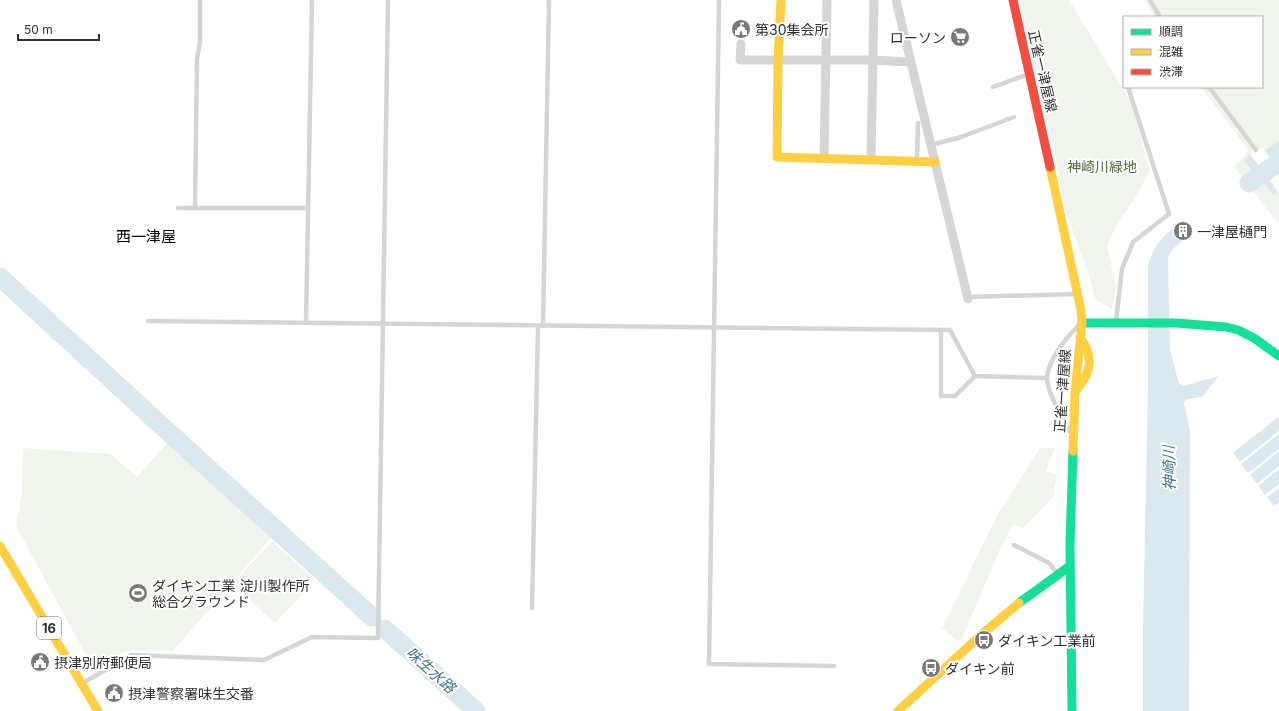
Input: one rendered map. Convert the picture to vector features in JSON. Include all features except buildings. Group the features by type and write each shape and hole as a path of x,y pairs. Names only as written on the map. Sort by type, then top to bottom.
{"main road":[{"path":"780,0 777,157 935,162"},
{"name":"正雀一津屋線","path":"1013,0 1078,294 1082,323 1080,337 1087,345 1090,353 1088,375 1084,383 1075,392 1070,566 1072,711"},
{"path":"1082,323 1188,322 1237,330 1266,345 1279,356"},
{"name":"16","path":"0,546 98,711"},
{"path":"898,711 968,645 1049,580 1070,566"}],"street":[{"path":"824,158 827,0"},
{"path":"871,159 874,0"},
{"path":"896,0 967,298"},
{"path":"741,44 740,60 872,60 911,62"}],"lane":[{"path":"195,208 197,59 200,42 200,0"},
{"path":"306,323 312,0"},
{"path":"82,684 131,655 264,660 312,637 378,638 388,0"},
{"path":"532,608 549,0"},
{"path":"719,0 709,664 834,666"},
{"path":"1150,0 1159,16"},
{"path":"993,86 1030,74"},
{"path":"1116,323 1122,269 1134,242 1169,214 1128,88"},
{"path":"1210,88 1256,150"},
{"path":"931,145 961,137 1014,117"},
{"path":"917,161 918,123"},
{"path":"178,208 308,208"},
{"path":"967,298 1078,294"},
{"path":"148,321 950,330 975,376"},
{"path":"1073,437 1062,419 1047,378 1050,367 1059,350 1068,336 1082,323"},
{"path":"941,330 941,396 955,396 975,376 1047,378"},
{"path":"1014,545 1049,563 1058,574"}],"green space":[{"name":"神崎川緑地","path":"1019,0 1069,0 1131,102 1150,171 1135,198 1120,219 1107,245 1116,288 1112,309 1095,299 1091,282 1064,206 1053,146"},
{"path":"1144,0 1279,0 1279,225 1234,166 1249,151 1202,88 1263,88 1263,16 1154,16"},
{"path":"1068,350 1063,405 1057,388 1056,376 1059,366"},
{"name":"ダイキン工業 淀川製作所 総合グラウンド","path":"171,439 273,536 173,651 125,651 94,670 16,526 22,493 23,448 110,454 137,477"},
{"path":"1040,448 1055,448 1046,471 1057,475 1053,497 1023,528 1013,524 999,551 962,639 958,641 942,628 996,518"},
{"path":"272,541 315,580 275,623 232,584"}],"water":[{"path":"1279,141 1279,191 1274,195 1264,184 1255,190 1246,177 1252,171 1244,160 1252,153 1267,149"},
{"path":"1175,227 1185,239 1175,247 1168,258 1170,350 1178,380 1183,386 1219,376 1202,397 1187,399 1184,402 1190,432 1189,711 1143,711 1143,625 1148,387 1148,265 1152,253 1158,243"},
{"path":"1278,417 1279,431 1240,462 1233,453"},
{"path":"1279,434 1279,449 1248,473 1241,464"},
{"path":"1279,451 1279,466 1257,484 1250,475"},
{"path":"1279,469 1279,484 1265,495 1258,486"},
{"path":"1279,488 1279,502 1274,506 1267,497"}],"pier":[{"path":"1263,148 1279,171 1279,193 1250,154 1255,150"}],"waterway":[{"name":"神崎川","path":"1249,183 1279,162"},
{"path":"0,277 372,617"},
{"name":"味生水路","path":"385,629 476,711"}],"traffic: fast":[{"path":"1082,323 1176,323 1226,327 1238,330 1254,338 1279,356"},
{"path":"1072,711 1070,544 1073,451"},
{"path":"1019,603 1070,566"}],"traffic: slow":[{"path":"781,0 778,60 777,157 935,162"},
{"path":"1050,167 1081,310 1082,323 1075,392 1073,451"},
{"path":"1075,392 1085,378 1089,365 1088,352 1080,337"},
{"path":"0,546 98,711"},
{"path":"898,711 981,635 1019,603"}],"traffic: jam":[{"path":"1013,0 1050,167"}],"place":[{"name":"第30集会所","path":"741,29"},
{"name":"ローソン","path":"960,37"},
{"name":"一津屋樋門","path":"1183,231"},
{"name":"ダイキン工業 淀川製作所 総合グラウンド","path":"138,593"},
{"name":"ダイキン工業前","path":"984,640"},
{"name":"摂津別府郵便局","path":"40,662"},
{"name":"ダイキン前","path":"931,668"},
{"name":"摂津警察署味生交番","path":"114,693"}],"district":[{"name":"西一津屋","path":"146,236"}]}
